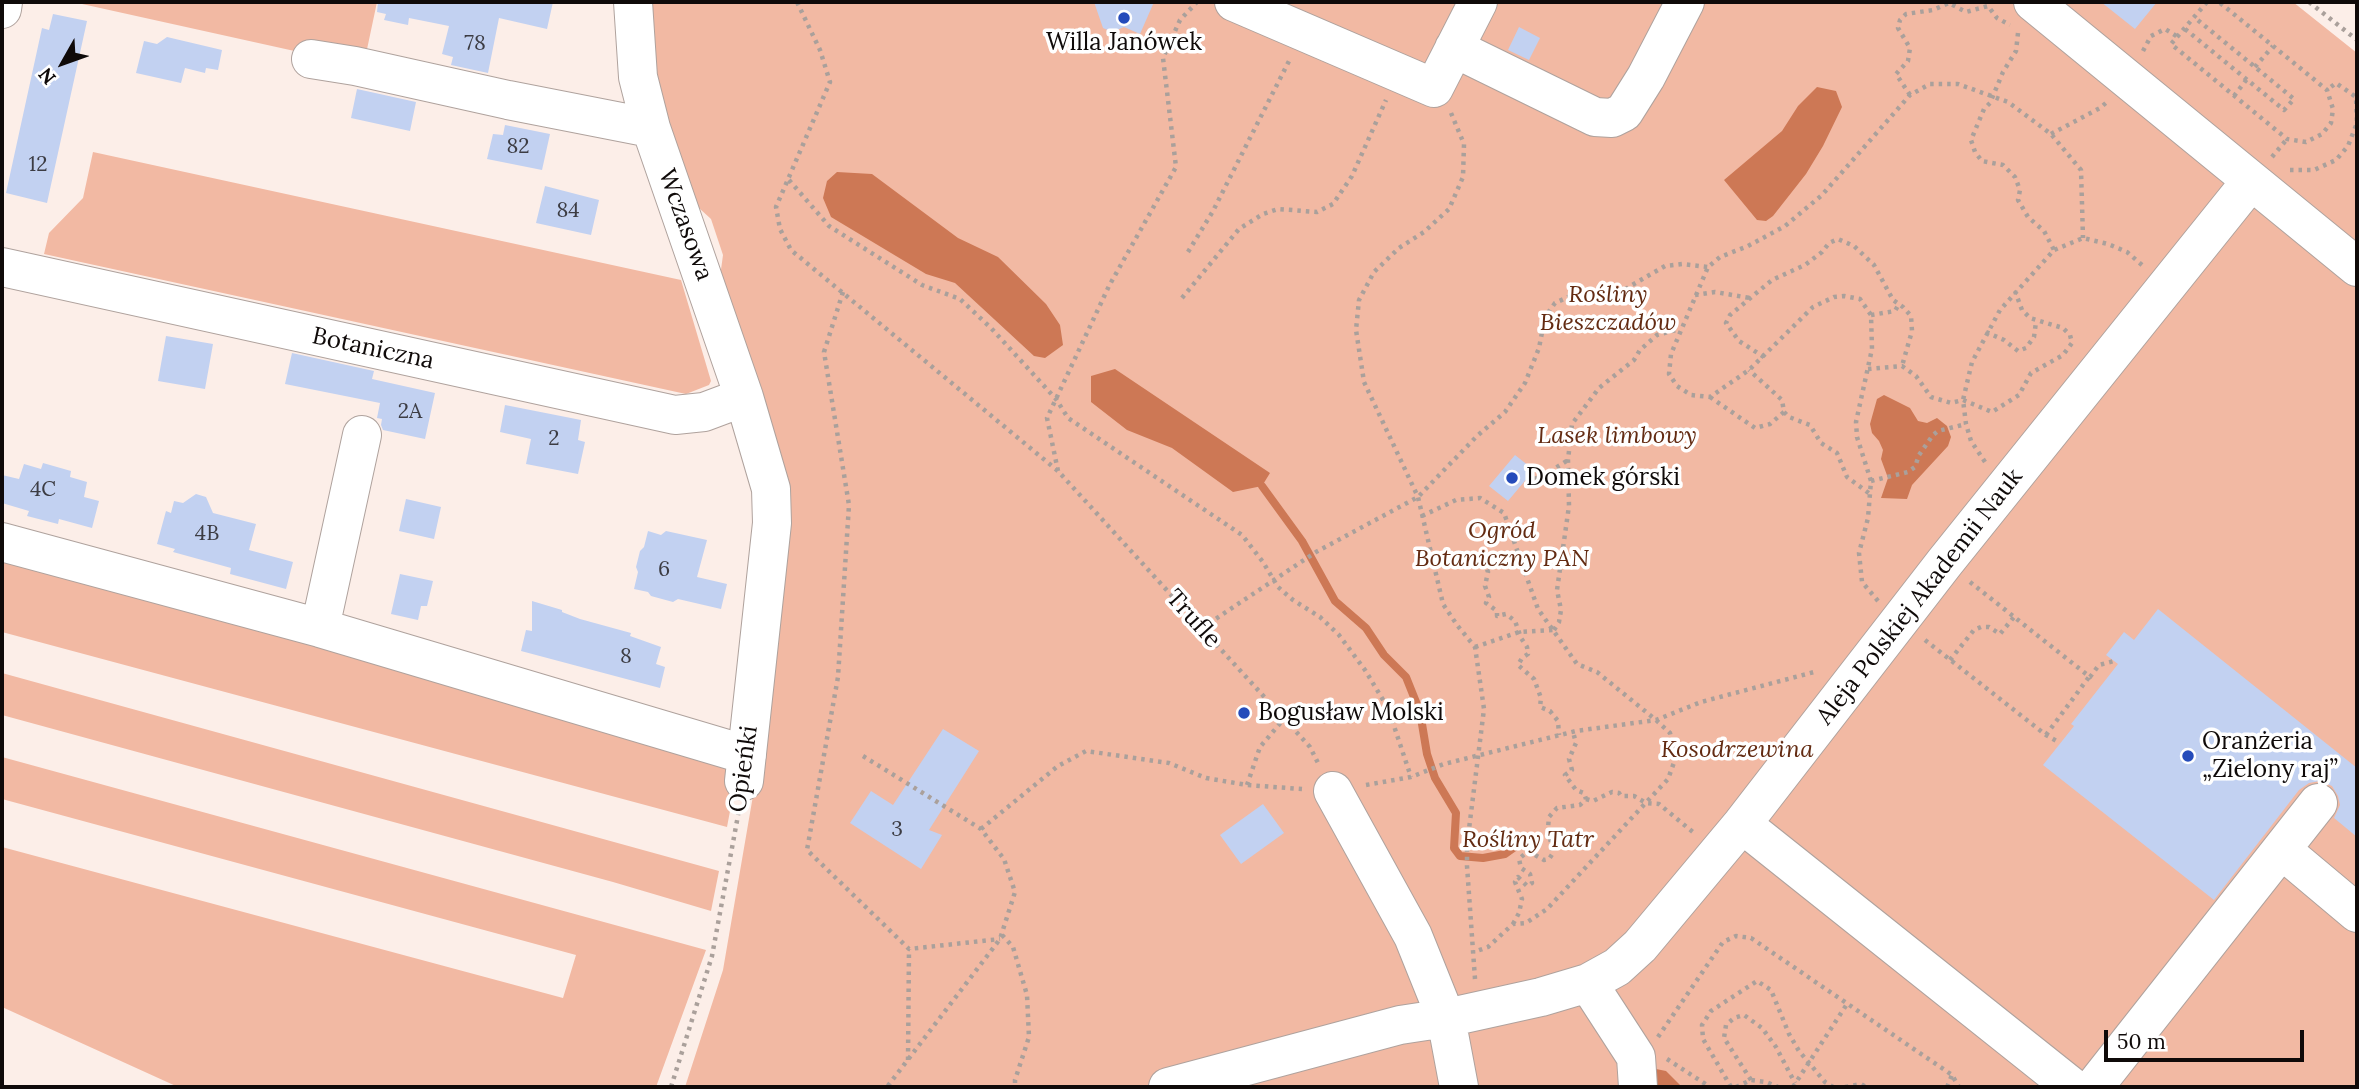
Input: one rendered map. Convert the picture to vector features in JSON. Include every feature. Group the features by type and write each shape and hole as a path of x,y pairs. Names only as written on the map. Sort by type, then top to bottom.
{"street":[{"path":"2,9 3,2"},
{"name":"Wczasowa","path":"633,2 638,77 651,128 758,445"},
{"path":"1234,2 1434,88 1478,2"},
{"path":"1446,64 1595,117 1612,118 1624,112 1646,78 1685,2"},
{"path":"2033,2 2132,82 2262,169 2357,267"},
{"path":"311,59 651,128"},
{"name":"Aleja Polskiej Akademii Nauk","path":"1168,1087 1400,1025 1462,1015 1541,997 1588,983 1617,967 1640,946 1733,836 1945,562 2262,169"},
{"name":"Botaniczna","path":"2,267 675,415 704,412 744,397"},
{"path":"320,628 362,435"},
{"name":"Opieńki","path":"745,768 772,508 771,489 758,445"},
{"path":"2,542 320,628 745,768"},
{"path":"1333,791 1413,936 1462,1015 1459,1087"},
{"path":"2094,1087 2318,803"},
{"path":"1733,836 2072,1087"},
{"path":"2282,850 2357,913"},
{"path":"1588,983 1642,1064"}],"path":[{"path":"797,2 820,50 830,82 789,180 830,226 922,285 960,299 991,328 1056,399 1068,418 1242,536 1263,562 1278,587 1320,617 1339,635 1365,670 1388,708 1411,777"},
{"path":"1058,471 1047,418 1109,286 1176,167 1163,58 1180,20 1197,2"},
{"path":"2207,2 2171,44 2287,139 2306,142 2322,134 2331,123 2333,108 2327,90 2219,2"},
{"path":"2309,2 2357,40"},
{"path":"1910,95 1896,74 1908,61 1910,48 1898,29 1900,20 1914,11 1933,10 1949,3 1966,12 1988,6 1997,18 2020,34 2016,51 1984,109 1971,140 1982,161 2003,165 2015,177 2020,190 2018,200 2028,217 2044,231 2054,250"},
{"path":"2185,29 2284,110 2294,99 2194,17"},
{"path":"2051,134 2100,108 2132,82 2145,45 2151,36 2165,29 2178,37"},
{"path":"1188,251 1213,211 1303,32"},
{"path":"2255,67 2273,46"},
{"path":"1446,64 1464,144 1463,177 1450,209 1424,232 1399,248 1374,272 1359,300 1356,330 1364,382 1418,497 1443,604 1475,647 1484,709 1467,845 1474,951 1462,1015"},
{"path":"1182,298 1239,229 1263,214 1278,209 1317,212 1332,204 1352,176 1398,74"},
{"path":"2234,96 2247,79"},
{"path":"2262,169 2314,170 2336,160 2348,146 2357,123 2356,97 2336,83 2327,90"},
{"path":"1784,412 1770,424 1755,428 1710,397 1690,395 1677,386 1670,374 1671,354 1708,267 1720,257 1748,246 1785,226 1822,195 1910,95 1930,85 1958,84 2008,102 2051,134 2081,170 2083,238"},
{"name":"Trufle","path":"789,180 776,207 780,229 791,250 1058,471 1310,747 1333,791"},
{"path":"2004,488 1979,455 1966,424 1963,400 1972,362 1986,332 2015,291 2054,250 2083,238 2127,252 2167,286"},
{"path":"1764,357 1739,341 1726,323 1730,315 1772,280 1805,265 1829,243 1838,239 1854,246 1874,265 1893,300 1911,316 1912,331 1902,366"},
{"path":"1202,628 1316,552 1418,497 1477,436 1506,412 1525,383 1539,348 1545,317 1555,303 1568,297 1615,296 1665,267 1682,264 1708,267"},
{"path":"1868,369 1902,366 1916,376 1931,397 1951,403 1963,400 1992,412 2019,395 2031,373 2063,355 2072,343 2070,335 2063,328 2036,322 2021,310 2015,291"},
{"path":"843,292 824,352 849,505 840,650 838,677 807,850 909,949 908,1060"},
{"path":"1695,295 1715,292 1751,298"},
{"path":"1710,397 1764,357 1781,336 1813,307 1834,297 1860,299 1871,315 1872,349 1856,422 1857,437 1871,481 1868,518 1858,553 1862,582 1871,595 1900,621 2060,744"},
{"path":"1871,315 1895,311 1899,304"},
{"path":"1986,332 2004,340 2018,351 2026,348 2034,337 2036,322"},
{"path":"1554,630 1561,610 1557,590 1569,506 1568,460 1572,424 1599,388 1634,360 1657,335 1681,329"},
{"path":"1749,370 1776,392 1782,400 1784,412 1789,417 1810,425 1821,443 1837,453 1847,477 1870,494"},
{"path":"1871,481 1908,472 1915,467 1919,454 1933,435 1938,431 1966,424"},
{"path":"1534,479 1568,460"},
{"path":"1422,516 1456,500 1480,498 1504,513 1538,609 1577,664 1597,672 1670,733 1676,757 1668,779 1547,909 1526,923 1513,924"},
{"path":"1521,559 1511,561 1494,558 1486,566 1488,572 1485,586 1489,597 1486,603 1497,611 1497,616 1506,614 1515,621 1528,654 1521,658 1518,665 1534,679 1541,698 1540,707 1550,711 1558,721 1559,735"},
{"path":"1945,562 2090,677"},
{"path":"1950,660 1974,630 1989,627 2000,634 2014,617"},
{"path":"1475,647 1519,632 1554,630"},
{"path":"2046,735 2099,665 2113,661"},
{"path":"981,829 1058,766 1086,751 1169,763 1206,778 1247,785 1333,791 1411,777 1444,764 1559,735 1656,720 1701,702 1819,671"},
{"path":"1247,785 1260,747 1283,720"},
{"path":"1573,732 1576,743 1569,759 1572,770 1565,775 1576,790 1584,793 1586,799 1593,802 1612,792 1621,796 1634,796 1646,803 1659,804 1696,834 1733,836"},
{"path":"863,756 981,829 1004,859 1015,892 1001,937 887,1087"},
{"name":"Opieńki","path":"671,1087 712,956 745,768"},
{"path":"1474,951 1488,947 1513,924 1519,913 1522,899 1515,882 1518,877 1527,886 1532,883 1530,874 1521,868 1519,859 1528,852 1544,860 1549,859 1553,853 1548,828 1549,817 1557,808 1580,805 1586,799"},
{"path":"1710,1087 1642,1064 1723,942 1736,936 1752,938 1952,1076 1959,1087"},
{"path":"909,949 1001,937 1013,947 1027,995 1029,1037 1015,1087"},
{"path":"1778,1087 1751,1080 1733,1087 1703,1039 1702,1025 1711,1010 1757,981 1771,990 1799,1051 1825,1082 1833,1087"},
{"path":"1794,1085 1847,1004"},
{"path":"1751,1080 1724,1038 1726,1025 1734,1018 1744,1015 1762,1028 1776,1046 1794,1085"},
{"path":"1947,1087 1952,1076"},
{"path":"1845,1087 1861,1084 1866,1087"}],"green space":[{"path":"73,2 377,2 366,54 308,54"},
{"name":"Ogród Botaniczny PAN","path":"647,2 2293,2 2357,53 2357,1087 685,1087 723,970 755,784 785,491 720,277 723,255 711,219 687,197 652,61"},
{"path":"93,152 681,280 711,381 709,385 686,394 44,254 49,233 83,198"},
{"path":"2,552 732,766 734,790 727,827 2,632"},
{"path":"2,673 719,871 711,911 2,715"},
{"path":"2,757 706,950 656,1087 178,1087 2,1007 2,847 563,998 576,955 2,799"}],"shaded area":[{"path":"1817,87 1836,91 1842,107 1806,174 1773,216 1766,221 1757,220 1724,180 1782,131 1798,106"},
{"path":"837,172 872,174 958,238 998,257 1046,304 1060,325 1063,345 1045,358 1034,356 955,283 926,274 831,217 823,198 827,181"},
{"path":"1115,369 1270,473 1262,486 1233,492 1172,448 1127,430 1091,402 1091,376"},
{"path":"1884,395 1910,408 1918,421 1927,423 1937,418 1947,426 1951,437 1948,446 1912,485 1907,499 1881,498 1888,478 1881,459 1883,450 1872,433 1870,424 1877,399"},
{"path":"1656,1069 1666,1071 1682,1087 1646,1087 1649,1072"}],"building":[{"path":"378,2 553,2 547,29 499,18 488,73 451,65 453,57 442,54 449,26 409,18 408,25 384,20 386,14 377,12"},
{"name":"Willa Janówek","path":"1094,2 1154,2 1140,34 1124,27 1112,32 1103,28"},
{"path":"2101,2 2157,2 2135,29"},
{"path":"53,14 87,21 47,203 6,193 42,28 49,30"},
{"path":"1519,27 1540,38 1529,60 1508,50"},
{"path":"167,37 222,50 218,70 206,68 205,73 185,68 181,83 136,73 144,41 157,44"},
{"path":"357,89 416,102 410,131 351,118"},
{"path":"505,125 550,134 542,170 487,159 493,134 503,135"},
{"path":"545,186 599,200 591,235 536,223"},
{"path":"166,336 213,344 205,389 158,381"},
{"path":"292,353 374,371 372,379 435,393 425,439 383,430 382,419 377,418 380,403 285,384"},
{"path":"505,405 581,420 578,440 585,442 578,474 526,464 531,439 500,432"},
{"name":"Domek górski","path":"1515,455 1534,470 1508,501 1489,486"},
{"path":"43,463 71,471 70,477 87,482 84,497 99,501 92,528 59,519 58,524 27,516 29,511 2,503 2,475 19,479 24,464 41,469"},
{"path":"196,494 206,497 213,513 256,524 249,550 293,562 286,589 230,574 231,568 173,552 175,549 157,544 166,511 171,513 174,501 183,503"},
{"path":"406,499 441,507 434,539 399,531"},
{"path":"648,531 661,535 666,531 707,540 697,577 727,584 721,609 678,599 673,602 634,589 638,572 636,567"},
{"path":"400,574 433,581 427,606 421,606 418,620 391,614"},
{"path":"532,601 562,610 580,619 631,633 630,636 661,647 656,664 665,667 660,688 521,651 526,630 532,631"},
{"name":"Oranżeria „Zielony raj”","path":"2158,609 2357,768 2357,837 2334,818 2340,805 2332,786 2320,781 2309,783 2299,790 2214,900 2043,765 2118,664 2106,655 2124,632 2134,640"},
{"path":"943,729 979,751 929,830 942,835 921,869 850,823 871,791 893,805"},
{"path":"1263,804 1284,833 1241,864 1220,835"}],"waterway":[{"path":"1262,486 1302,541 1335,601 1366,628 1384,655 1406,677 1420,712 1427,754 1435,778 1456,813 1454,848 1460,856 1483,858 1505,854 1526,839"}],"place":[{"name":"Willa Janówek","path":"1124,18"},
{"name":"Domek górski","path":"1512,478"},
{"name":"Bogusław Molski","path":"1244,713"},
{"name":"Oranżeria „Zielony raj”","path":"2188,756"}],"park label":[{"name":"Rośliny Bieszczadów","path":"1608,309"},
{"name":"Lasek limbowy","path":"1617,436"},
{"name":"Kosodrzewina","path":"1737,750"},
{"name":"Rośliny Tatr","path":"1528,840"}]}
